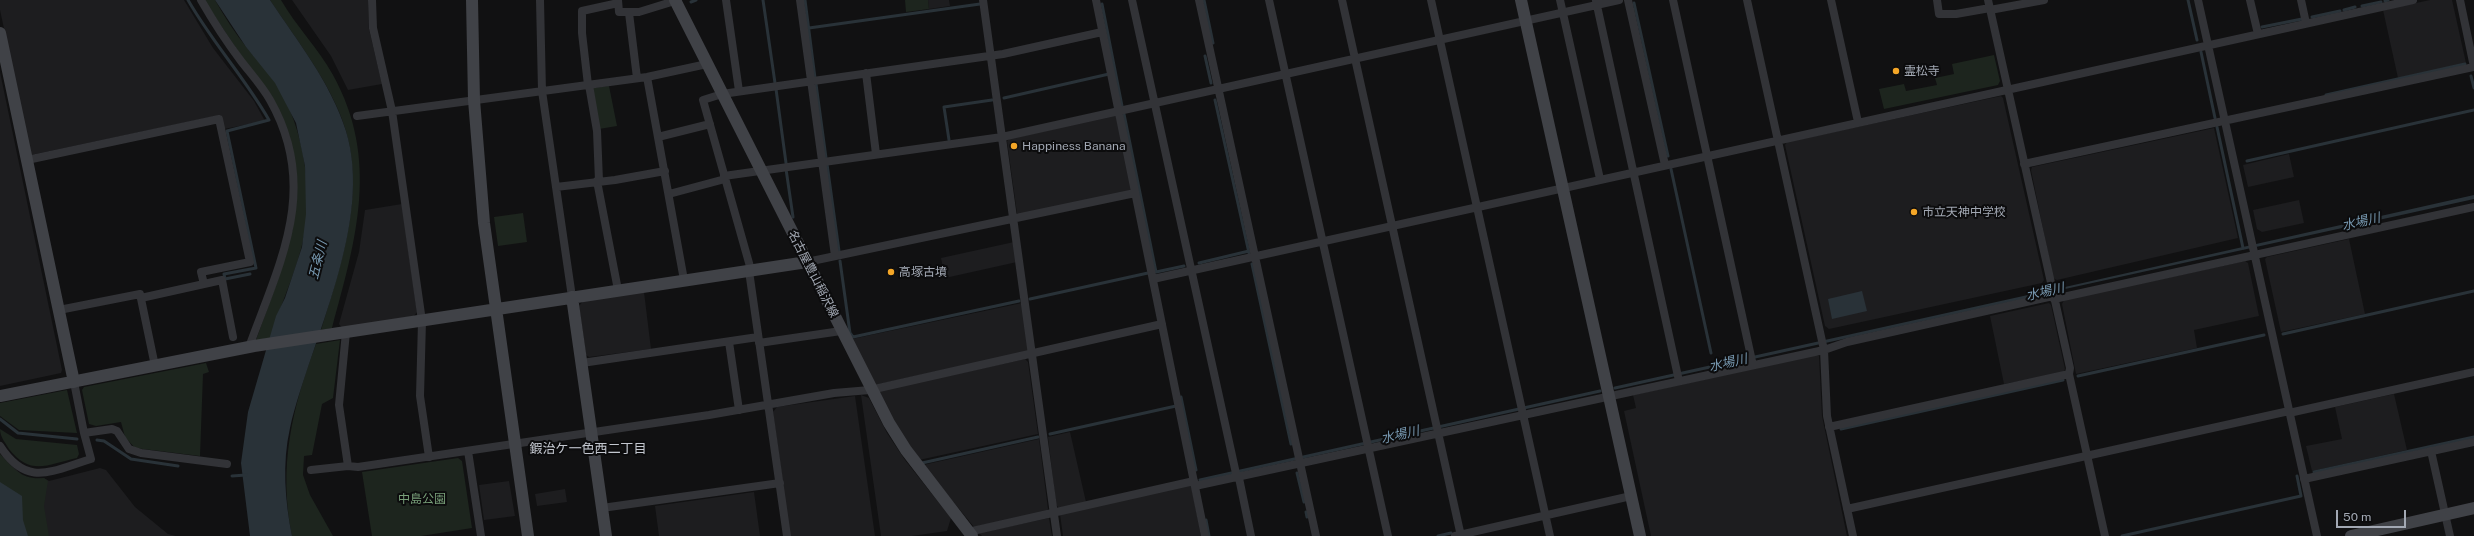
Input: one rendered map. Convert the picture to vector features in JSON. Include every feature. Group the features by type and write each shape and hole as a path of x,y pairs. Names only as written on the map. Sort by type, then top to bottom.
{"street":[{"path":"201,0 215,24 270,100 288,138 295,176 291,225 275,282 251,347"},
{"path":"372,0 373,28 392,111 422,321 420,396 429,457"},
{"path":"472,0 474,100 484,223 528,536"},
{"path":"540,0 542,91 606,536"},
{"path":"618,290 598,181 597,131 582,33 582,11 618,2 619,12 629,13 676,0"},
{"name":"名古屋豊山稲沢線","path":"676,0 870,390 906,450 967,535"},
{"path":"726,0 739,91"},
{"path":"800,0 835,256"},
{"path":"984,0 1057,536"},
{"path":"1098,0 1102,32 1205,536"},
{"path":"1132,0 1237,475 1252,536"},
{"path":"1199,0 1316,536"},
{"path":"1269,0 1388,536"},
{"path":"1342,0 1459,536 1631,496"},
{"path":"1432,0 1550,536"},
{"path":"1521,0 1640,536"},
{"path":"1560,0 1600,179"},
{"path":"669,194 725,177 760,170 1002,137 1440,40 1563,12 1596,2 1619,0"},
{"path":"1628,0 1665,165"},
{"path":"1673,0 1751,358"},
{"path":"1747,0 1823,348 1829,427 1853,536"},
{"path":"1831,0 1858,122"},
{"path":"1937,0 1939,14 1956,14 1990,6 2044,0"},
{"path":"2198,0 2317,536"},
{"path":"2250,0 2258,34"},
{"path":"2301,0 2306,23"},
{"path":"1152,279 1562,187 2007,90 2208,44 2413,0"},
{"path":"2024,164 2474,67 2460,0"},
{"path":"1596,2 1678,376"},
{"path":"1990,6 2007,90 2070,368 2069,374 2105,536"},
{"path":"629,13 637,78"},
{"path":"787,536 750,270 703,100 722,94 739,91 991,56 1102,32"},
{"path":"0,33 84,433 91,459 45,473 32,474 20,468 0,446"},
{"path":"357,116 647,77 707,64"},
{"path":"866,73 876,154"},
{"path":"647,77 684,280"},
{"path":"27,160 219,118 250,262 202,272 204,284"},
{"path":"658,137 710,124"},
{"path":"556,187 615,180 665,171"},
{"path":"0,396 251,347 422,321 496,308 807,262 1135,193"},
{"path":"967,535 1054,513 1237,475 1522,411 1609,396 1678,376 1823,348 2053,294 2254,254 2474,207"},
{"path":"141,298 222,280 234,337"},
{"path":"59,310 140,294 155,366"},
{"path":"311,470 348,466 358,467 429,457 592,433 768,404 870,390 1162,324"},
{"path":"582,363 729,342 841,331"},
{"path":"346,332 339,405 348,466"},
{"path":"729,342 738,410"},
{"path":"1848,509 2474,372"},
{"path":"1829,427 2069,374"},
{"path":"84,433 112,428 117,431 129,449 141,454 227,464"},
{"path":"2304,479 2474,442"},
{"path":"468,451 481,536"},
{"path":"2431,451 2450,536"},
{"path":"602,508 780,483"},
{"path":"2351,536 2474,508"}],"shaded area":[{"path":"0,0 184,0 213,48 254,101 265,121 224,129 221,115 31,155 0,10"},
{"path":"292,0 368,0 369,29 382,84 348,90 331,56"},
{"path":"928,0 949,0 950,6 929,9"},
{"path":"2430,0 2452,0 2466,63 2398,78 2383,10"},
{"path":"0,72 62,370 61,373 0,386"},
{"name":"市立天神中学校","path":"2001,96 2003,98 2044,280 2042,283 1829,329 1825,326 1785,145 1787,142"},
{"path":"1116,115 1132,191 1020,215 1017,213 1007,141 1009,139"},
{"path":"2214,128 2238,238 2057,280 2053,278 2031,170 2032,167"},
{"path":"2289,154 2294,177 2248,187 2243,165"},
{"path":"2299,200 2304,223 2262,232 2257,229 2253,210"},
{"path":"402,204 417,312 414,316 342,328 339,324 359,252 365,210"},
{"path":"2349,239 2365,314 2281,332 2265,259 2267,257"},
{"path":"1014,242 1017,262 945,278 941,258"},
{"path":"2245,261 2248,263 2259,316 2194,330 2197,348 2076,374 2062,304 2064,300"},
{"path":"644,292 651,349 589,357 586,355 579,306 584,300"},
{"path":"1022,303 1029,351 875,385 852,339"},
{"path":"2049,303 2051,305 2065,369 2063,373 2004,384 1990,316"},
{"path":"1816,355 1819,356 1822,416 1847,536 1651,536 1624,411 1636,408 1633,395"},
{"path":"1025,359 1028,362 1038,434 919,460 900,433 878,391"},
{"path":"2394,394 2407,450 2312,471 2306,446 2342,439 2335,407"},
{"path":"861,395 869,398 887,433 905,460 951,518 947,531 912,536 881,536"},
{"path":"855,396 875,536 790,536 773,412 777,407"},
{"path":"1070,432 1086,502 1059,508 1056,505 1048,437"},
{"path":"1039,439 1048,509 1047,511 974,527 923,465"},
{"path":"0,454 21,474 30,479 44,478 49,481 100,468 106,470 135,507 168,534 176,536 0,536"},
{"path":"509,481 515,516 484,520 479,485"},
{"path":"1191,484 1201,536 1063,536 1060,514"},
{"path":"565,489 567,502 537,506 535,494"},
{"path":"754,492 760,536 659,536 655,506"},
{"path":"1049,518 1052,536 982,536 979,533"}],"green space":[{"path":"204,0 215,0 238,36 276,83 294,120 305,163 307,208 305,229 298,260 271,338 256,340 277,282 293,228 290,137 242,57"},
{"path":"270,0 281,0 327,65 347,107 356,138 360,169 359,200 355,232 349,263 332,328 321,330 336,282 348,232 353,181 351,156 346,131 332,96 313,63"},
{"path":"905,0 928,0 929,9 906,12"},
{"path":"1994,55 2000,81 1998,85 1884,109 1879,89 1904,84 1906,91 1937,85 1935,78 1954,74 1952,64"},
{"path":"609,86 617,126 599,129 593,88"},
{"path":"523,213 527,242 498,246 494,217"},
{"path":"340,340 333,398 322,404 312,455 304,456 303,475 310,495 333,536 292,536 286,486 287,462 294,415 300,391 316,344"},
{"path":"206,363 209,372 203,374 200,456 135,448 125,437 121,422 96,426 89,424 82,390 84,387"},
{"path":"67,390 77,433 19,430 0,416 0,403"},
{"path":"0,429 16,439 77,445 79,454 77,458 49,465 33,466 17,458 9,449 2,437"},
{"path":"0,454 10,465 24,476 44,478 48,481 44,506 49,536 0,536"},
{"name":"中島公園","path":"458,458 462,461 472,528 421,536 372,536 362,472"}],"water":[{"name":"五条川","path":"215,0 270,0 313,63 332,96 346,131 352,167 352,204 346,242 336,281 290,428 286,455 285,482 292,536 250,536 241,463 248,412 276,316 285,298 302,247 306,214 305,166 296,123 275,83 246,47"},
{"path":"2474,195 2474,199 2056,291 2056,289"},
{"path":"1862,291 1867,311 1832,319 1828,299"},
{"path":"0,482 22,496 23,520 28,536 0,536"}],"waterway":[{"path":"188,0 207,31 250,89 269,120 227,131 256,268 224,274 225,279 250,274"},
{"path":"691,2 696,0"},
{"path":"763,0 775,83"},
{"path":"805,0 815,78"},
{"path":"1204,0 1213,43"},
{"path":"2188,0 2197,40"},
{"path":"2362,6 2381,2"},
{"path":"1634,3 1668,156"},
{"path":"809,28 980,4"},
{"path":"1102,4 1122,106"},
{"path":"2344,10 2355,7"},
{"path":"2312,17 2340,11"},
{"path":"2262,27 2302,19"},
{"path":"2201,52 2215,118"},
{"path":"1205,56 1211,83"},
{"path":"2326,95 2465,64"},
{"path":"1004,98 1109,74"},
{"path":"2471,76 2474,88"},
{"path":"816,84 826,158"},
{"path":"776,89 786,163"},
{"path":"949,140 944,107 992,100"},
{"path":"1215,100 1249,253"},
{"path":"2247,161 2474,110"},
{"path":"1124,114 1156,272 1184,266"},
{"path":"2217,127 2243,248"},
{"path":"827,164 839,251"},
{"path":"786,169 793,217"},
{"path":"1671,169 1711,353"},
{"path":"1199,263 1249,251"},
{"path":"840,261 850,333 853,337 1019,301"},
{"path":"1252,264 1291,444"},
{"path":"1030,299 1148,273"},
{"name":"水場川","path":"1615,388 2053,291"},
{"path":"2283,334 2474,291"},
{"path":"2078,376 2264,335"},
{"path":"1841,429 2063,380"},
{"name":"水場川","path":"1200,480 1600,391"},
{"path":"1181,397 1196,470"},
{"path":"1050,434 1176,406"},
{"path":"0,419 18,433 77,439"},
{"path":"922,463 1038,437"},
{"path":"2314,472 2474,437"},
{"path":"97,440 104,441 131,459 178,466"},
{"path":"1297,473 1304,502"},
{"path":"232,476 246,475"},
{"path":"2122,536 2301,496 2297,476"},
{"path":"1306,512 1307,517"},
{"path":"1206,520 1209,536"},
{"path":"1438,536 1451,533"}],"place":[{"name":"霊松寺","path":"1896,71"},
{"name":"Happiness Banana","path":"1014,146"},
{"name":"市立天神中学校","path":"1914,212"},
{"name":"高塚古墳","path":"891,272"}],"district":[{"name":"鍜治ケ一色西二丁目","path":"588,449"}]}
